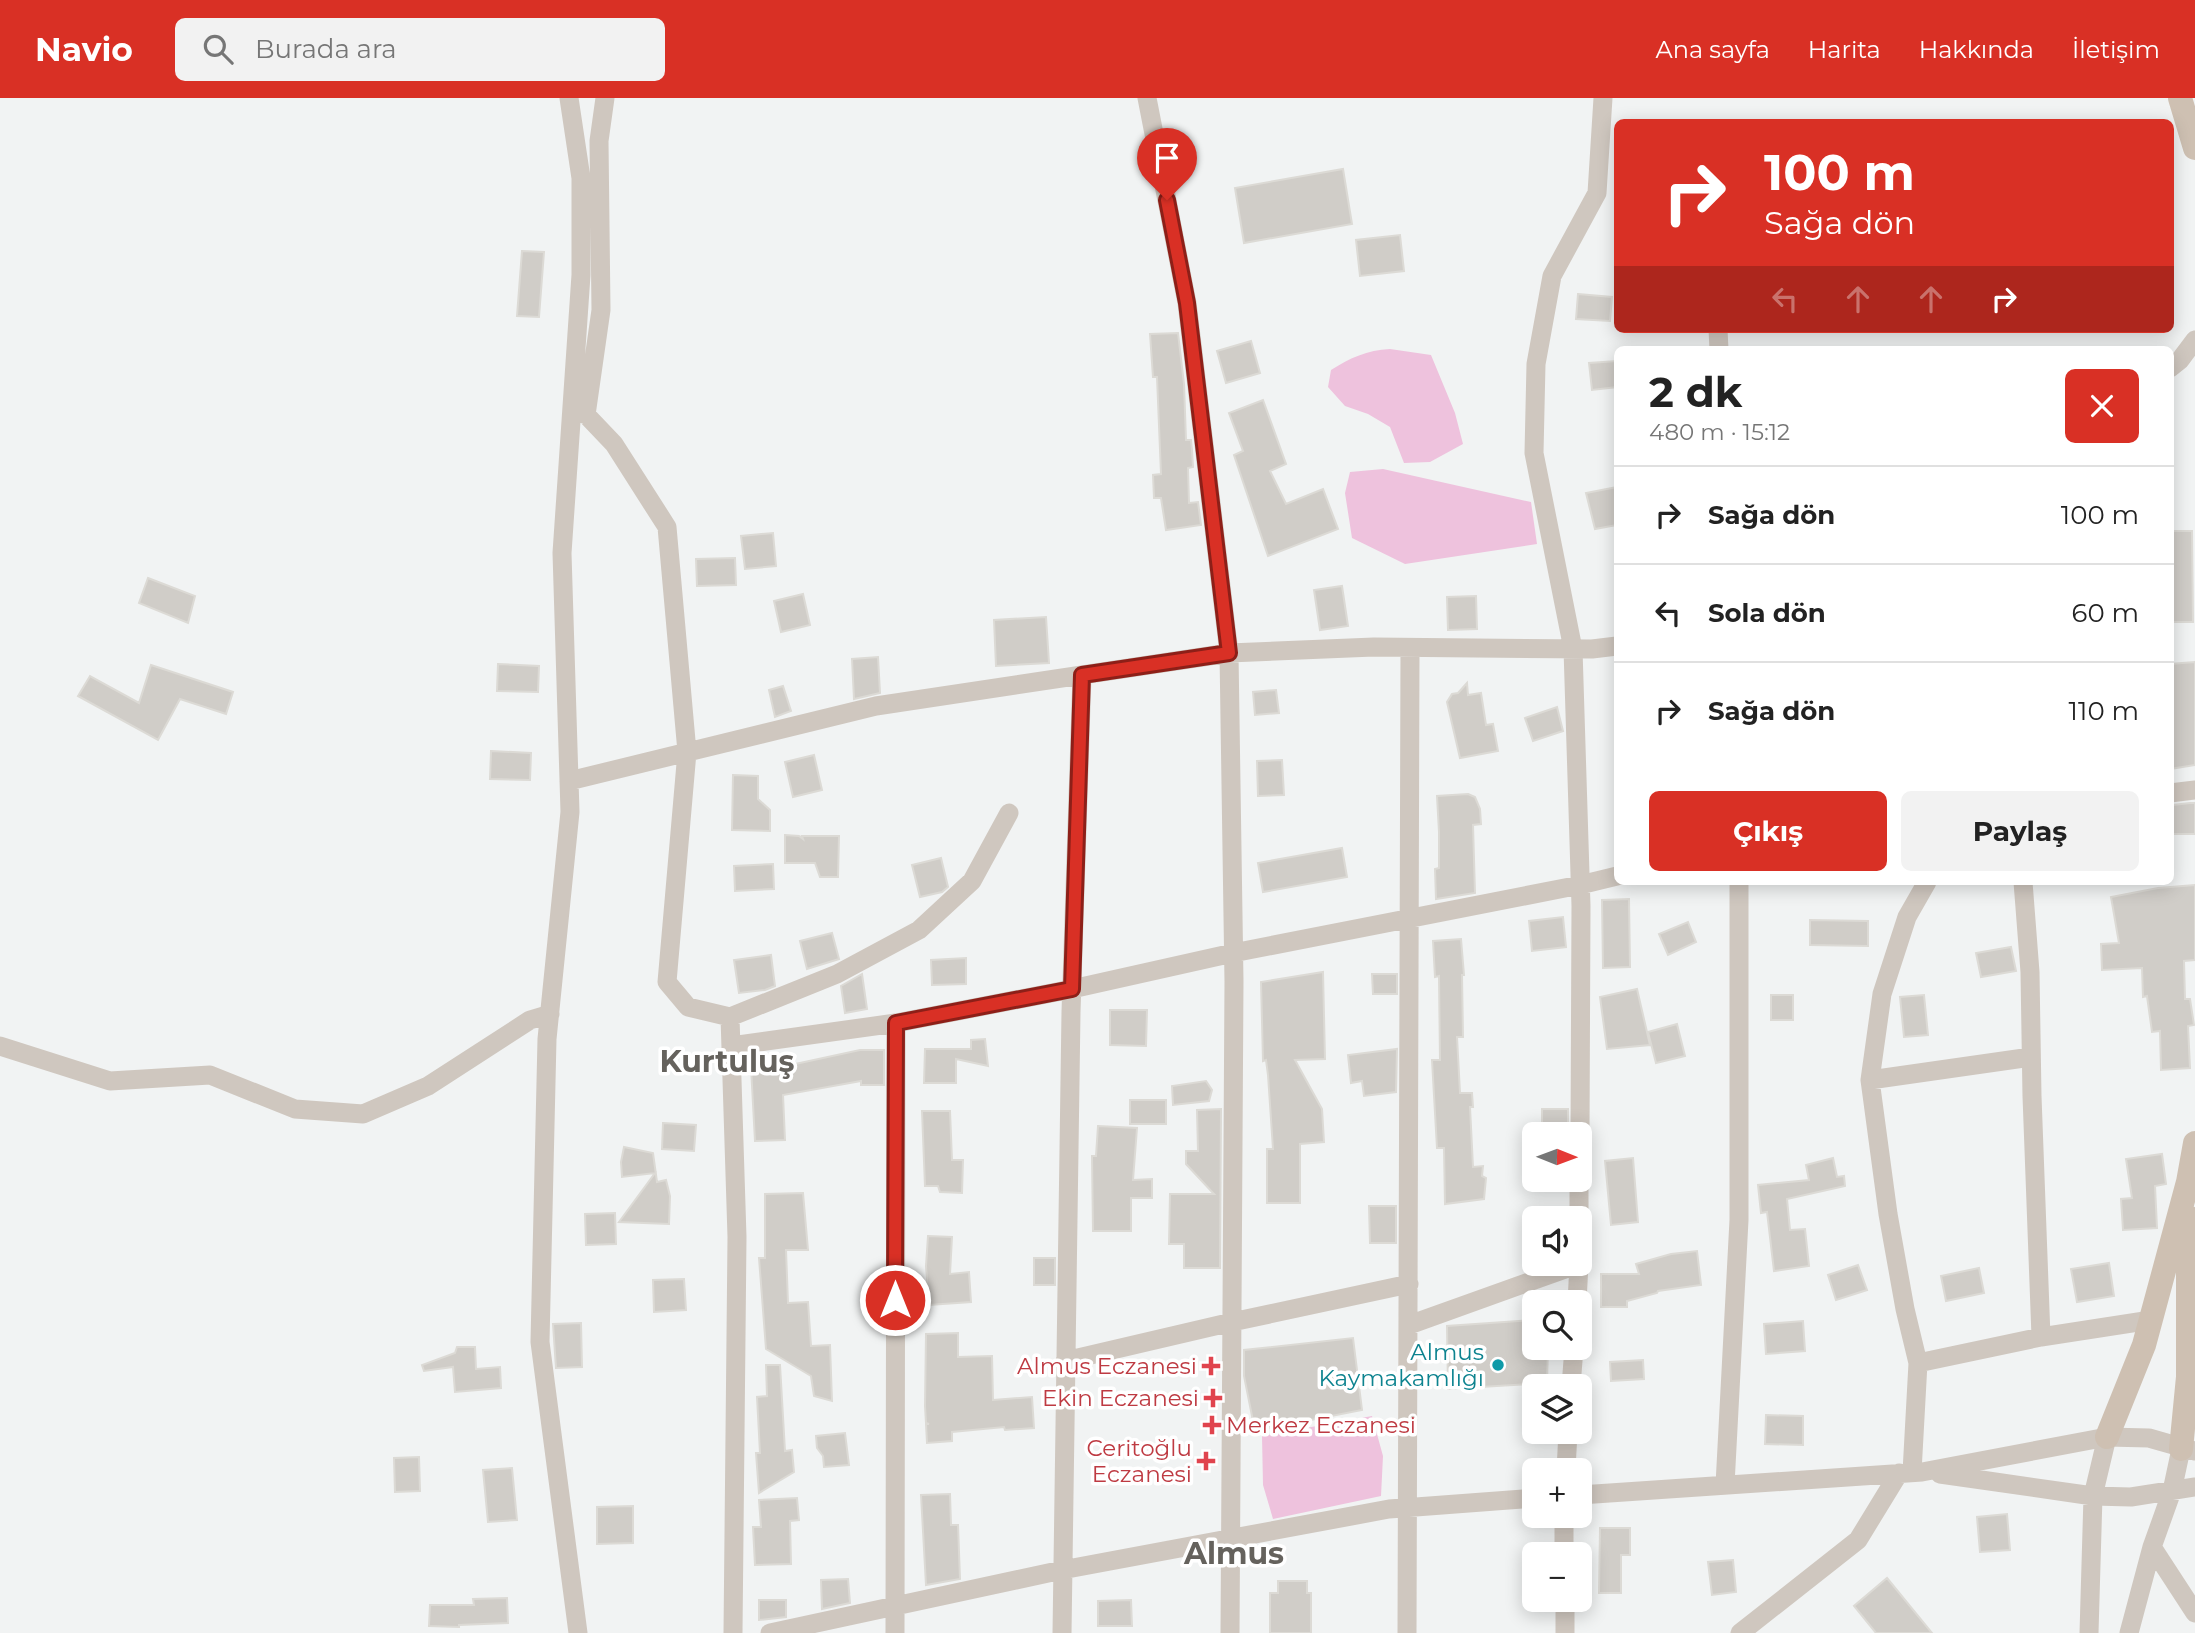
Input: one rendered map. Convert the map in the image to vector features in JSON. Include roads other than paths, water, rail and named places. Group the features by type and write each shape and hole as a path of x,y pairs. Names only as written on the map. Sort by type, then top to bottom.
{"main road":[{"path":"2180,98 2194,139"},
{"path":"2188,1450 2191,1183 2195,1143"},
{"path":"2107,1437 2144,1345 2191,1183"}],"street":[{"path":"569,98 581,178 579,408 562,553 570,812 547,1039 540,1342 578,1633"},
{"path":"579,408 601,310 599,141 605,98"},
{"path":"1147,98 1187,303 1229,653 1233,953 1230,1633"},
{"path":"1580,1122 1580,886 1573,649 1534,453 1536,364 1552,276 1597,192 1603,98"},
{"path":"2174,365 2195,340"},
{"path":"2174,378 2195,360"},
{"path":"579,408 614,444 667,527 687,752 667,982 688,1007 730,1017 837,974 919,930 972,881 1009,813"},
{"path":"569,781 876,706 1229,653 1614,646"},
{"path":"1407,1633 1410,648"},
{"path":"1062,1633 1072,989 1082,675"},
{"path":"2174,793 2195,790"},
{"path":"731,1046 896,1023 1072,989 1233,953 1580,886 1614,877"},
{"path":"1725,1485 1739,1220 1739,885"},
{"path":"1740,1633 1858,1540 1911,1473 1918,1363 1888,1214 1870,1080 1882,995 1907,917 1925,885"},
{"path":"2023,885 2030,972 2041,1337"},
{"path":"0,1046 110,1081 210,1075 295,1109 363,1114 428,1086 530,1020 550,1014"},
{"path":"730,1017 737,1237 733,1633"},
{"path":"895,1633 896,1023"},
{"path":"1870,1080 2031,1057"},
{"path":"1409,1325 1579,1264 1578,1290"},
{"path":"1065,1361 1409,1284"},
{"path":"1918,1363 2041,1337 2151,1320"},
{"path":"1592,1494 1911,1473 2107,1437 2149,1438 2188,1450 2152,1547 2129,1633"},
{"path":"2089,1633 2093,1496 2107,1437"},
{"path":"1911,1473 2093,1496 2131,1497 2195,1488"},
{"path":"770,1633 1062,1570 1389,1509 1522,1500"},
{"path":"2152,1547 2195,1614"},
{"path":"1565,1612 1565,1633"}],"place":[{"name":"Almus Kaymakamlığı","path":"1498,1365"},
{"name":"Almus Eczanesi","path":"1211,1366"},
{"name":"Ekin Eczanesi","path":"1213,1398"},
{"name":"Merkez Eczanesi","path":"1212,1425"},
{"name":"Ceritoğlu Eczanesi","path":"1206,1461"}],"district":[{"name":"Kurtuluş","path":"727,1061"},
{"name":"Almus","path":"1234,1553"}]}
